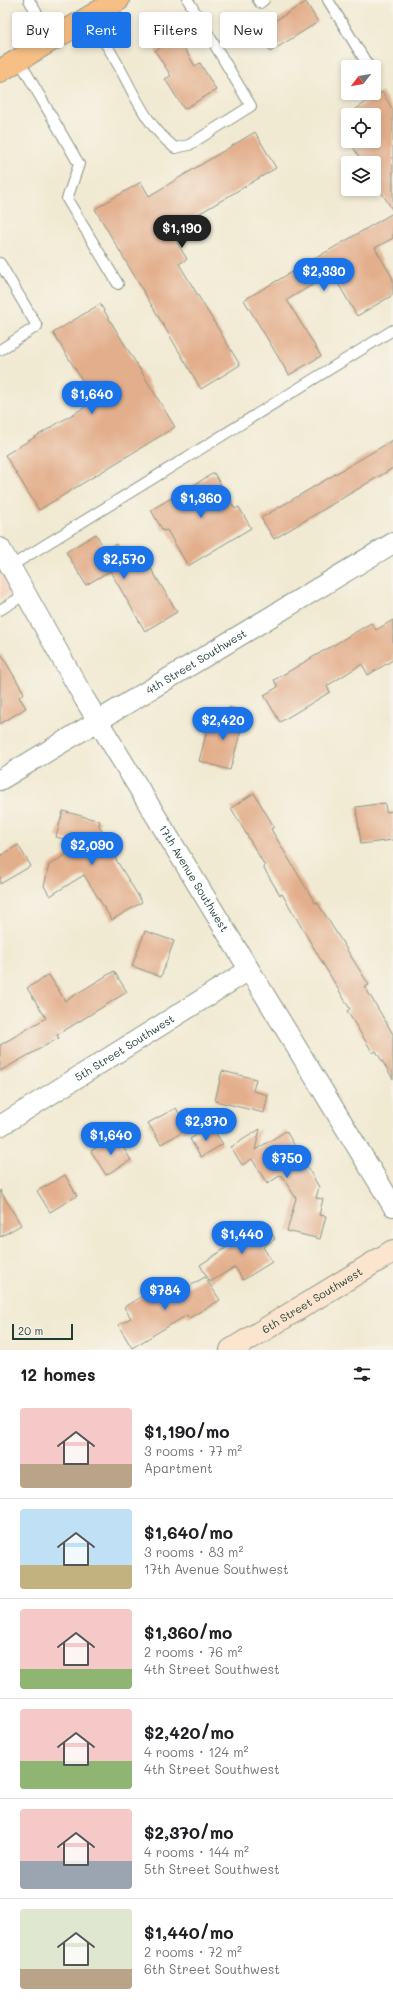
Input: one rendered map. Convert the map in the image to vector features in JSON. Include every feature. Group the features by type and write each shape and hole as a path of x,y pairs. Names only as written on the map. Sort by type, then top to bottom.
{"main road":[{"path":"98,12 114,1"},
{"path":"0,71 40,48"}],"street":[{"name":"4th Street Southwest","path":"0,780 393,543"},
{"name":"17th Avenue Southwest","path":"0,548 98,722 393,1206"},
{"name":"5th Street Southwest","path":"0,1126 249,970"},
{"name":"6th Street Southwest","path":"231,1350 393,1252"}],"lane":[{"path":"29,0 36,12"},
{"path":"109,48 146,118 166,140 176,148 189,145 251,106 188,0"},
{"path":"258,0 260,3 264,0"},
{"path":"328,0 365,60"},
{"path":"20,60 79,164 67,199 118,284"},
{"path":"0,263 37,326 0,350"},
{"path":"11,566 393,330"},
{"path":"0,610 26,594"}],"shaded area":[{"path":"0,566 14,590 0,599"}],"building":[{"path":"306,2 318,22 277,48 277,20"},
{"path":"160,48 184,48 195,66 200,63 216,90 184,109 165,79 171,76 155,51"},
{"path":"268,48 276,48 270,52"},
{"path":"381,93 393,110 393,211 381,191 381,156 359,156 354,148 381,148 381,108 357,108 370,100 381,100"},
{"path":"255,132 276,168 170,231 187,259 179,264 240,365 201,389 95,209 141,182 149,196"},
{"path":"393,213 393,238 375,248 393,279 393,295 357,316 332,273 287,300 321,356 289,375 244,300"},
{"path":"100,304 175,427 39,510 5,455 95,401 53,333"},
{"path":"393,440 393,468 274,539 261,518"},
{"path":"214,473 235,509 239,507 251,528 188,566 167,530 163,531 151,510"},
{"path":"96,534 105,550 116,544 129,566 144,557 177,612 145,631 110,571 86,585 66,552"},
{"path":"393,620 393,660 368,675 362,664 327,686 330,692 280,722 264,695 278,687 274,680 371,623 376,630"},
{"path":"0,652 24,693 19,697 26,708 0,724"},
{"path":"229,707 246,712 230,770 199,761 208,727 222,731"},
{"path":"254,793 274,827 271,829 315,903 317,902 369,985 365,987 393,1034 393,1079 376,1051 373,1053 347,1011 350,1009 282,894 280,895 263,867 265,866 231,808"},
{"path":"385,803 386,812 393,811 393,840 361,844 356,807"},
{"path":"63,811 100,821 99,826 118,857 115,858 142,902 112,920 84,875 50,896 44,886 49,865 84,844 56,837"},
{"path":"18,845 31,866 0,884 0,856"},
{"path":"145,931 174,941 161,977 132,966"},
{"path":"114,971 127,992 57,1035 59,1038 0,1071 0,1045 46,1018 27,988 49,975 65,1001"},
{"path":"222,1071 256,1079 253,1091 268,1095 264,1113 215,1101"},
{"path":"176,1108 188,1129 161,1144 148,1123"},
{"path":"211,1126 223,1144 201,1157 190,1139"},
{"path":"260,1129 255,1150 286,1131 319,1187 316,1198 323,1199 319,1215 326,1216 320,1239 287,1231 296,1198 281,1175 267,1184 252,1159 242,1165 231,1147"},
{"path":"116,1136 131,1160 106,1175 91,1151"},
{"path":"65,1175 77,1196 50,1212 37,1191"},
{"path":"0,1190 21,1225 0,1237"},
{"path":"265,1222 275,1239 263,1247 272,1262 243,1280 235,1267 210,1282 200,1265"},
{"path":"205,1277 220,1300 189,1318 187,1315 132,1348 118,1325 131,1318 124,1307 156,1288 164,1301"}]}
